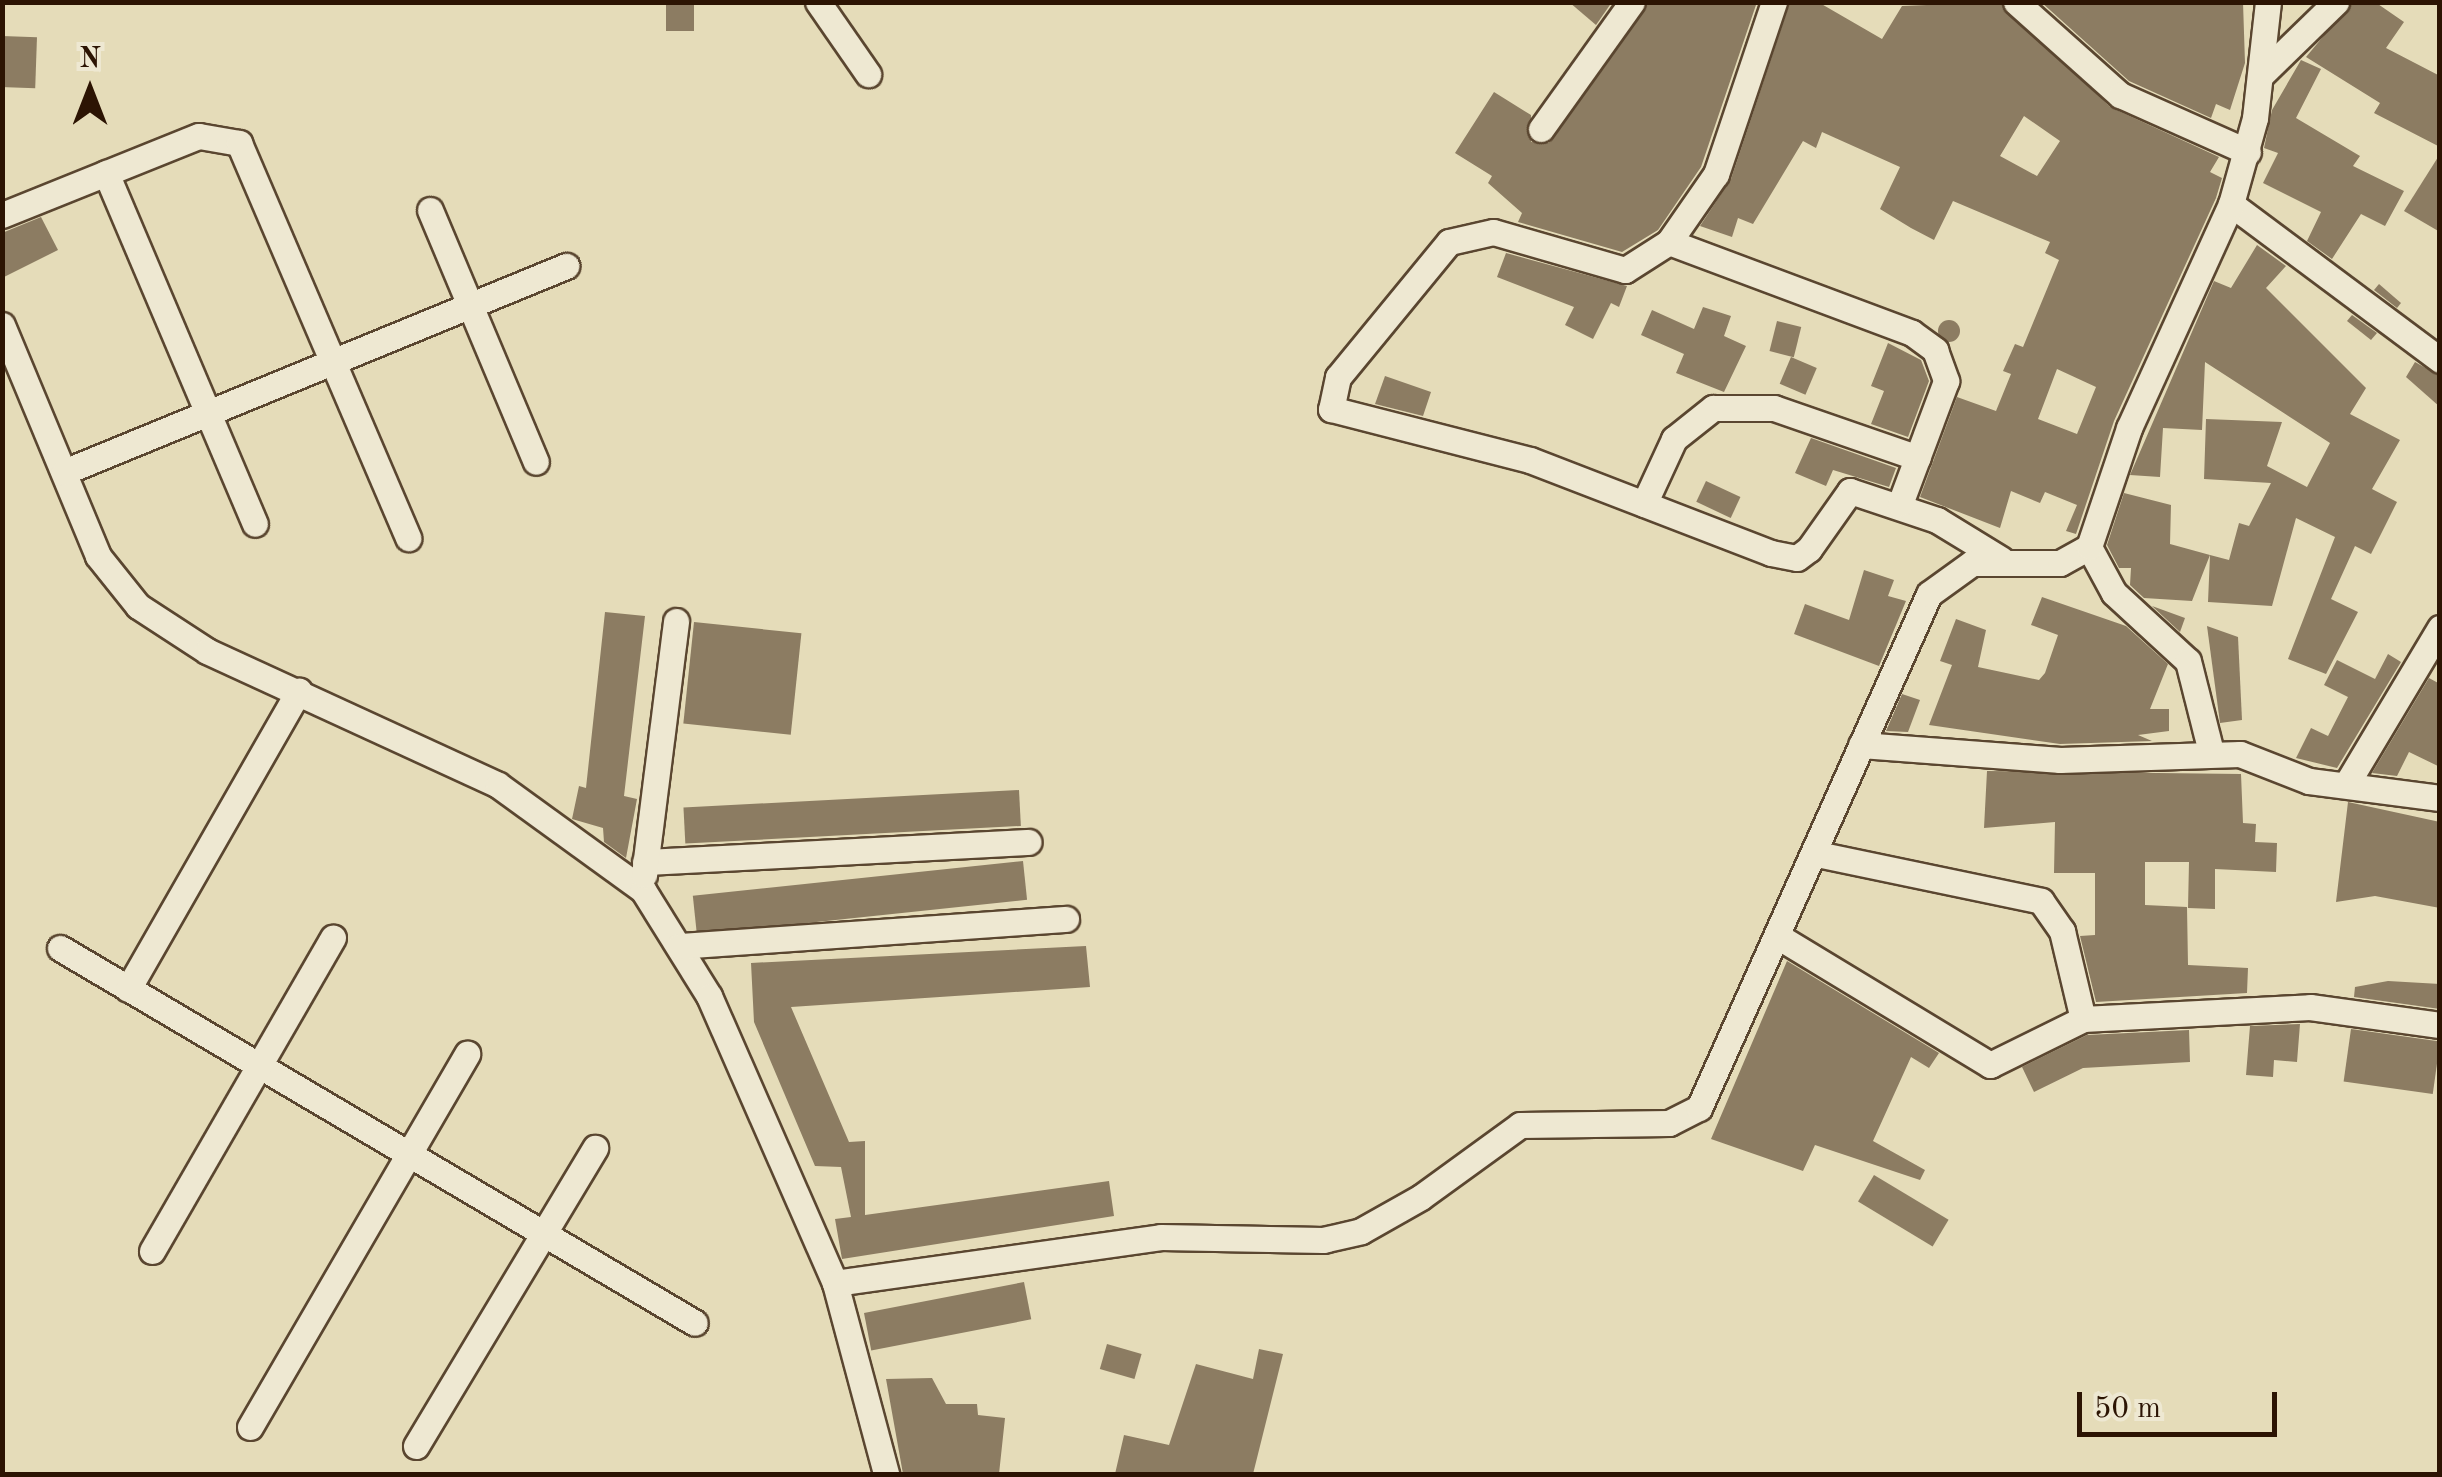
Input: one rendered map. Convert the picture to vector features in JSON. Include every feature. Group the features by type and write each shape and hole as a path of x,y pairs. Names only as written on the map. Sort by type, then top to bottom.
{"street":[{"path":"818,2 868,74"},
{"path":"1541,129 1632,2"},
{"path":"1774,2 1716,174 1669,242 1626,270 1494,232 1448,242 1331,392 1332,409 1344,418 1530,460 1797,558 1850,491 1900,504 2000,559"},
{"path":"2016,2 2120,95 2248,152"},
{"path":"835,1283 1161,1236 1322,1240 1406,1205 1520,1126 1684,1118 1710,1092 1930,594 1948,574 2000,559 2060,563 2090,547 2128,428 2231,204 2248,152 2268,2"},
{"path":"2261,75 2336,2"},
{"path":"2,215 199,136 239,143 408,538"},
{"path":"106,173 254,524"},
{"path":"2231,204 2440,360"},
{"path":"430,210 536,462"},
{"path":"1669,242 1912,333 1935,350 1946,381 1900,504"},
{"path":"64,472 566,266"},
{"path":"2,325 98,556 138,606 207,651 498,785 642,890 678,946 835,1283 886,1474"},
{"path":"1644,504 1674,439 1713,408 1774,408 1918,458"},
{"path":"2090,547 2114,592 2188,660 2210,752"},
{"path":"642,890 676,622"},
{"path":"2346,785 2440,628"},
{"path":"128,989 298,690"},
{"path":"1861,745 2060,760 2210,752 2346,785 2440,798"},
{"path":"645,862 1028,842"},
{"path":"1817,854 2041,901 2062,931 2083,1019"},
{"path":"678,946 1066,918"},
{"path":"1779,937 1990,1065 2083,1019 2282,1006 2440,1024"},
{"path":"152,1251 333,938"},
{"path":"60,948 695,1323"},
{"path":"250,1426 467,1054"},
{"path":"416,1446 595,1148"}],"building":[{"path":"666,2 694,2 694,31 666,31"},
{"path":"1569,2 1612,2 1596,25"},
{"path":"1648,2 1757,2 1701,167 1658,230 1622,252 1518,222 1522,213 1488,183 1492,176 1455,153 1494,92 1531,115 1531,142 1549,143"},
{"path":"1790,2 1818,2 1882,39 1902,6 2000,2 2110,107 2219,157 2210,172 2222,178 2216,198 2114,421 2076,534 2066,531 2077,505 2045,492 2040,503 2011,491 2000,528 1920,497 1957,397 1996,411 2011,374 2003,371 2015,344 2023,347 2059,260 2045,253 2050,242 1953,201 1934,240 1880,209 1900,167 1822,132 1816,148 1803,141 1753,224 1738,218 1732,237 1700,226 1731,179","holes":["2024,116 2060,141 2037,176 2000,156","2057,369 2096,387 2077,434 2038,419"]},
{"path":"2041,2 2243,2 2245,63 2230,110 2216,104 2211,118 2129,81"},
{"path":"2352,2 2375,2 2404,22 2386,48 2440,76 2440,147 2374,113 2380,103 2306,57"},
{"path":"2,36 37,37 35,88 2,87"},
{"path":"2301,60 2321,69 2296,118 2360,156 2353,166 2404,191 2385,226 2361,214 2332,259 2307,241 2321,212 2263,183 2278,153 2264,148 2272,110"},
{"path":"2440,154 2440,232 2404,211"},
{"path":"41,217 58,250 2,278 2,233"},
{"path":"2257,245 2286,266 2266,288 2366,388 2350,414 2400,440 2372,489 2397,502 2371,554 2355,546 2331,599 2358,612 2326,674 2288,659 2335,537 2296,518 2272,606 2208,602 2210,555 2229,560 2239,523 2249,526 2271,483 2204,479 2206,419 2282,422 2267,466 2307,487 2330,443 2205,362 2202,430 2163,428 2160,477 2130,475 2214,281 2231,288"},
{"path":"1506,253 1627,286 1619,307 1611,303 1593,339 1565,325 1574,307 1497,277"},
{"path":"2379,284 2401,303 2397,308 2374,290"},
{"path":"1703,307 1731,316 1724,336 1746,346 1724,392 1676,373 1684,354 1641,335 1652,310 1694,329"},
{"path":"2352,315 2377,333 2371,340 2347,321"},
{"path":"1949,320 1957,323 1957,339 1949,342 1941,339 1938,331 1941,323"},
{"path":"1777,321 1801,327 1794,357 1770,351"},
{"path":"1888,343 1921,360 1929,381 1908,437 1871,424 1884,391 1871,386"},
{"path":"1791,357 1817,368 1805,395 1780,384"},
{"path":"2415,362 2440,376 2440,407 2406,377"},
{"path":"1385,376 1431,392 1423,416 1375,404"},
{"path":"1811,438 1896,468 1889,487 1833,470 1826,486 1795,473"},
{"path":"1706,481 1740,497 1731,518 1696,502"},
{"path":"2124,493 2171,505 2170,544 2210,555 2192,601 2144,598 2130,585 2131,568 2119,568 2107,545"},
{"path":"1864,570 1894,580 1888,596 1906,601 1879,666 1794,634 1805,604 1849,620"},
{"path":"2042,597 2126,626 2168,664 2150,709 2169,709 2169,731 2138,735 2152,741 2060,744 1929,725 1952,665 1940,661 1956,619 1986,630 1978,667 2039,680 2058,635 2031,625"},
{"path":"2152,606 2185,618 2180,632"},
{"path":"605,612 645,616 624,796 637,799 626,858 604,842 603,828 572,819 579,786 586,788"},
{"path":"694,622 801,633 791,735 683,723"},
{"path":"2207,626 2238,637 2242,720 2220,723"},
{"path":"2388,654 2401,662 2337,768 2296,758 2311,728 2328,736 2348,697 2324,685 2337,660 2375,679"},
{"path":"2429,678 2440,684 2440,767 2409,752 2397,776 2372,773"},
{"path":"1902,694 1920,700 1908,732 1886,731"},
{"path":"1987,771 2241,774 2243,823 2256,824 2255,842 2277,843 2276,872 2215,869 2215,909 2188,908 2189,862 2145,862 2145,905 2187,907 2188,965 2248,968 2247,993 2096,1002 2080,936 2095,935 2095,873 2054,873 2055,822 1984,828"},
{"path":"1019,790 1021,826 685,844 683,808"},
{"path":"2348,802 2440,822 2440,908 2375,896 2336,902"},
{"path":"1023,861 1027,900 697,934 693,896"},
{"path":"1086,946 1090,987 791,1007 849,1142 865,1141 865,1215 1109,1181 1114,1216 842,1259 835,1219 851,1217 841,1167 815,1166 754,1022 751,963"},
{"path":"1787,961 1939,1053 1929,1068 1911,1057 1873,1141 1925,1170 1920,1180 1815,1145 1803,1171 1711,1139"},
{"path":"2388,981 2440,984 2440,1009 2354,997 2355,987"},
{"path":"2300,1024 2297,1062 2274,1060 2273,1077 2246,1075 2250,1026"},
{"path":"2351,1029 2440,1042 2433,1094 2344,1081"},
{"path":"2189,1030 2190,1062 2083,1068 2034,1092 2022,1067 2087,1035"},
{"path":"1874,1175 1949,1220 1933,1246 1858,1202"},
{"path":"1024,1282 1031,1319 871,1350 864,1313"},
{"path":"1107,1344 1142,1354 1134,1379 1100,1369"},
{"path":"1259,1349 1283,1354 1253,1474 1115,1474 1124,1435 1169,1445 1196,1364 1253,1379"},
{"path":"932,1378 946,1404 977,1404 978,1415 1005,1418 999,1474 903,1474 886,1379"}]}
